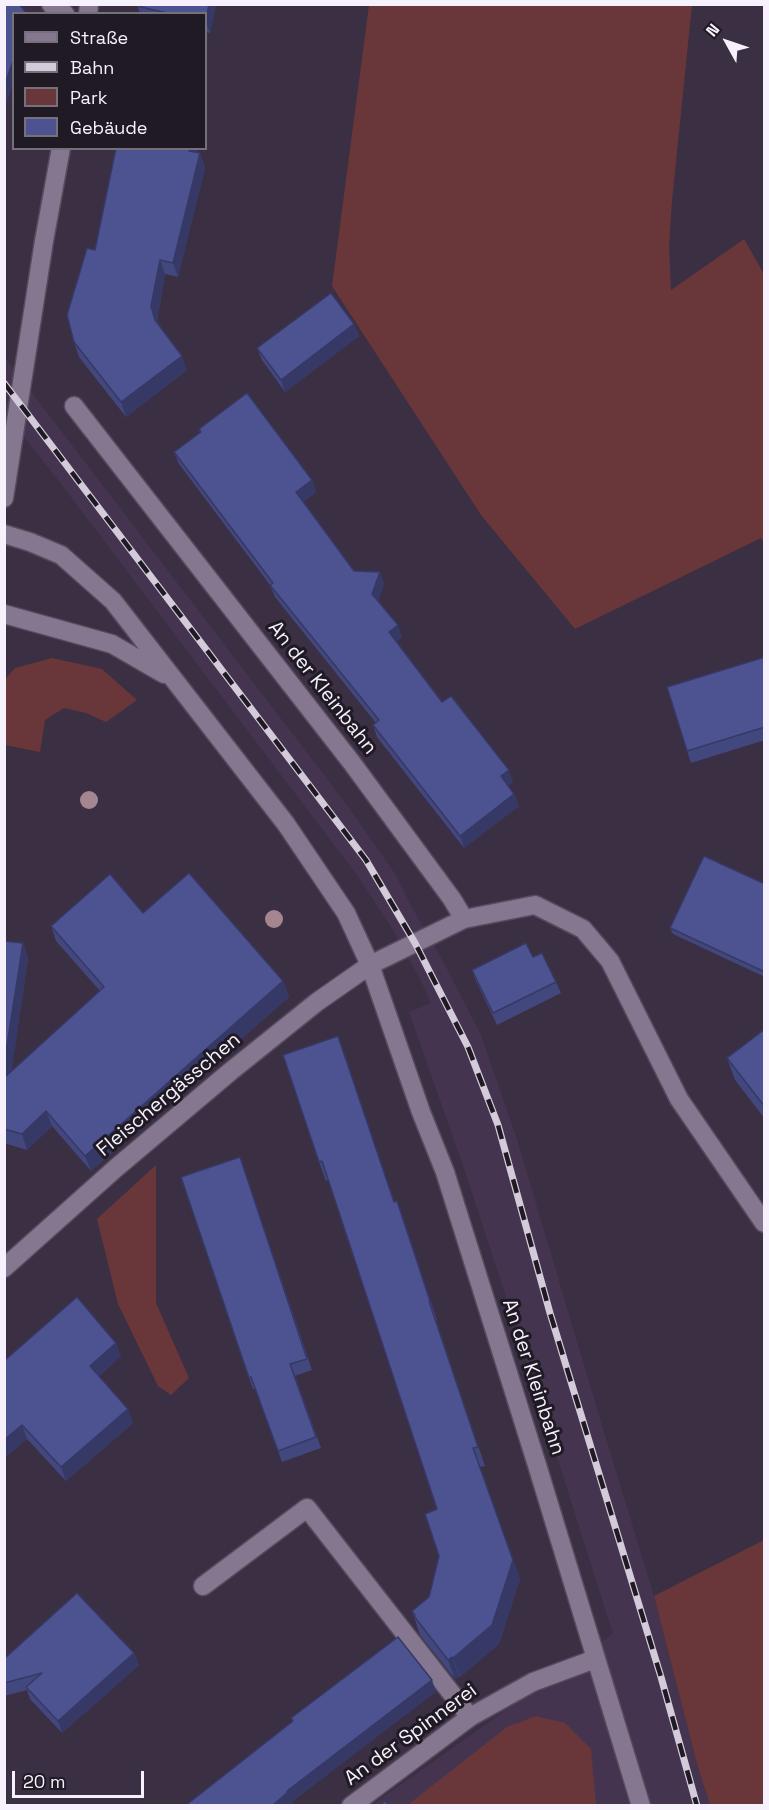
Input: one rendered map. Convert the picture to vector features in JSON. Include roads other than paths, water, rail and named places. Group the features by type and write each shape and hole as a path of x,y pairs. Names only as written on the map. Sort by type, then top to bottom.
{"street":[{"path":"4,498 44,241 61,150"},
{"name":"An der Kleinbahn","path":"74,406 352,763 465,919"},
{"name":"An der Kleinbahn","path":"4,534 61,555 112,601 286,824 346,913 370,965 421,1112 445,1172 641,1806"},
{"name":"An der Kleinbahn","path":"4,614 112,644 171,678"},
{"path":"370,965 465,919 535,905 583,929 610,961 679,1099 765,1223"},
{"name":"Fleischergässchen","path":"4,1268 116,1168 231,1071 317,1002 370,965"},
{"path":"203,1586 307,1508 470,1717"},
{"name":"An der Spinnerei","path":"351,1806 470,1717 533,1682 595,1659"}],"railway":[{"path":"4,383 366,860 415,943 468,1047 498,1125 550,1313 661,1677 697,1806"}]}
